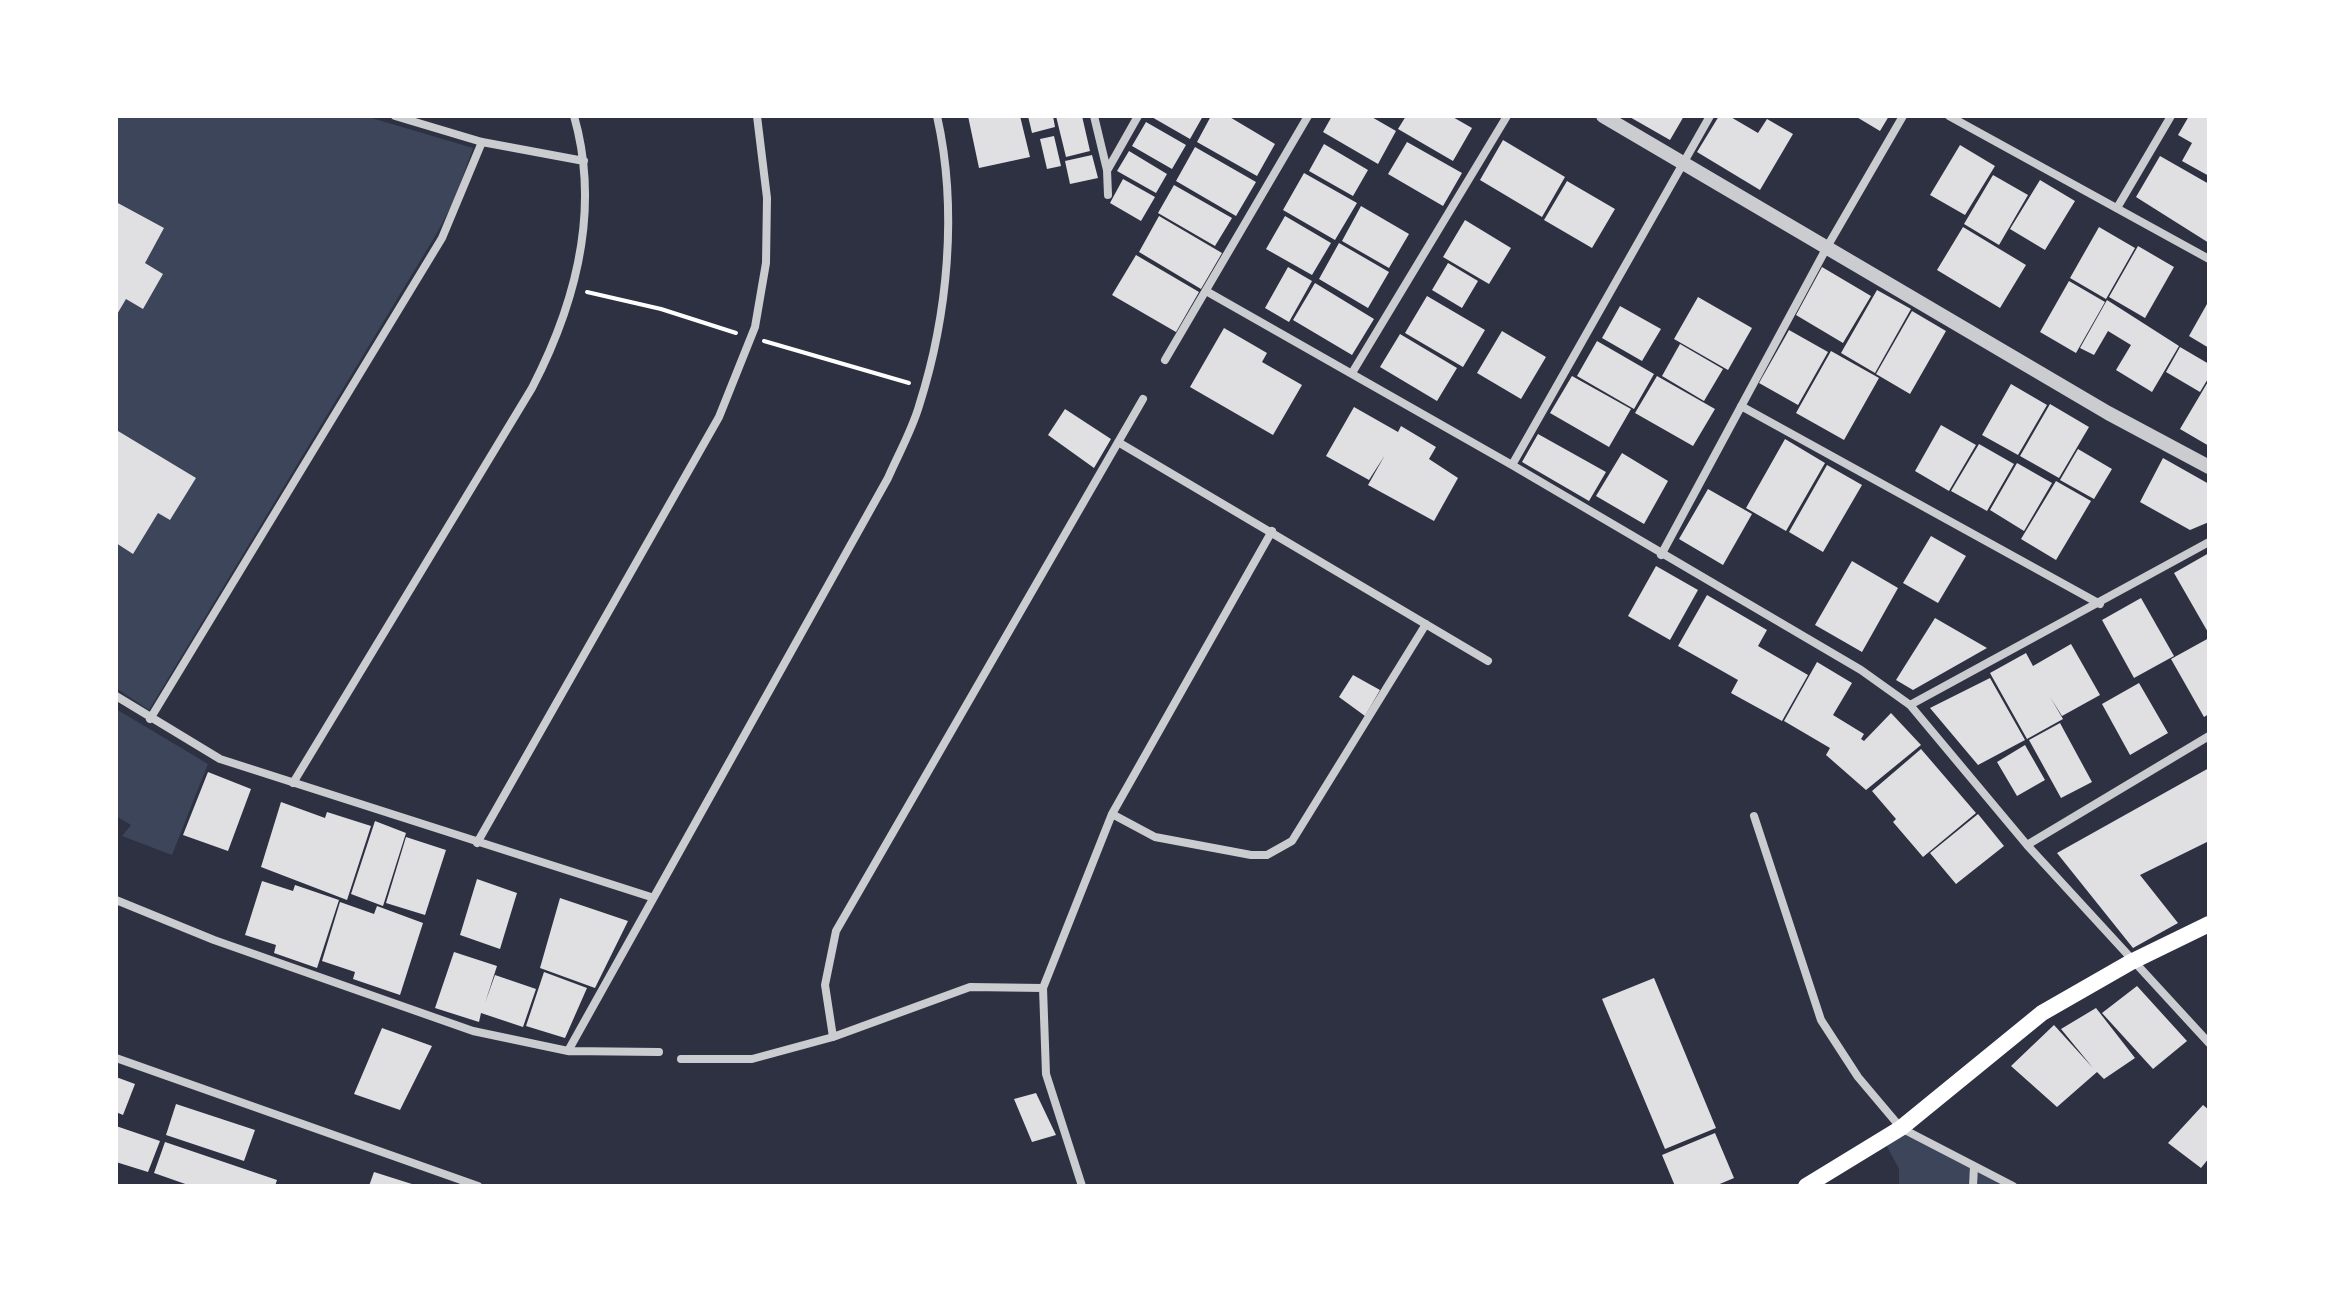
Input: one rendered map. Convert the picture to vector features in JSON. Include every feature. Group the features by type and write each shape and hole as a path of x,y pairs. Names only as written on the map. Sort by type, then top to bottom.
{"main road":[{"path":"1806,1186 1901,1128 2042,1013 2131,962 2209,924"}],"street":[{"path":"395,116 482,142 584,161"},
{"path":"293,783 532,388 560,331 573,289 586,221 584,161 574,116"},
{"path":"477,843 719,417 751,338 766,263 767,198 757,116"},
{"path":"568,1051 651,897 888,478 919,406 942,306 948,224 946,153 937,116"},
{"path":"1094,116 1107,170 1108,195"},
{"path":"1107,170 1138,116"},
{"path":"1165,360 1308,116"},
{"path":"1352,373 1507,116"},
{"path":"1603,116 2108,413 2209,467"},
{"path":"1512,465 1710,116"},
{"path":"1661,555 1827,247 1903,116"},
{"path":"1949,116 2209,259"},
{"path":"2117,208 2171,116"},
{"path":"150,719 442,238 482,142"},
{"path":"1206,291 1512,465 1861,670 1910,705 2027,845 2131,962 2209,1043"},
{"path":"833,1037 825,985 836,931 1143,399"},
{"path":"1741,406 2100,604"},
{"path":"1118,442 1488,661"},
{"path":"1082,1186 1046,1074 1043,988 1112,814 1272,531"},
{"path":"1910,705 2209,542"},
{"path":"1112,814 1155,837 1251,855 1278,851 1292,841 1426,624"},
{"path":"116,696 220,759 651,897"},
{"path":"2027,845 2209,736"},
{"path":"1754,816 1821,1020 1858,1077 1901,1128 2013,1186"},
{"path":"116,900 214,940 473,1031 568,1051 659,1052"},
{"path":"681,1059 752,1059 833,1037 970,987 1043,988"},
{"path":"116,1058 478,1186"},
{"path":"1973,1186 1974,1166"}],"path":[{"path":"573,289 661,309 924,387"}],"shaded area":[{"path":"116,116 365,116 473,148 454,201 437,233 149,710 116,688"},
{"path":"116,709 208,764 172,855 122,836 131,825 116,816"},
{"path":"1901,1128 2013,1186 1899,1186 1899,1169 1883,1139"}],"building":[{"path":"968,116 1020,116 1030,157 979,168"},
{"path":"1028,116 1053,116 1055,127 1032,133"},
{"path":"1056,116 1082,116 1090,151 1066,157"},
{"path":"1150,116 1203,116 1190,139"},
{"path":"1211,116 1228,116 1275,144 1257,176 1197,142"},
{"path":"1332,116 1370,116 1396,131 1378,164 1323,132"},
{"path":"1406,116 1451,116 1472,128 1453,161 1398,129"},
{"path":"1628,116 1684,116 1670,140"},
{"path":"1719,116 1729,116 1758,133 1767,119 1793,134 1760,190 1697,152"},
{"path":"1855,116 1889,116 1880,131"},
{"path":"2189,116 2209,116 2209,176 2182,161 2192,143 2178,135"},
{"path":"1146,122 1186,145 1172,169 1132,146"},
{"path":"1054,136 1061,166 1047,169 1040,139"},
{"path":"1503,140 1565,177 1542,217 1480,180"},
{"path":"1407,142 1462,173 1443,206 1388,174"},
{"path":"1324,144 1368,170 1353,196 1309,171"},
{"path":"1960,145 1995,166 1965,215 1930,195"},
{"path":"1195,147 1256,182 1236,216 1176,181"},
{"path":"1129,151 1167,174 1156,193 1117,171"},
{"path":"1092,155 1098,178 1070,184 1065,161"},
{"path":"2160,156 2209,184 2209,243 2136,197"},
{"path":"1304,173 1357,203 1335,240 1283,210"},
{"path":"1993,175 2028,195 1999,245 1964,224"},
{"path":"1123,179 1155,197 1141,221 1110,203"},
{"path":"2040,180 2075,201 2045,250 2010,229"},
{"path":"1567,181 1615,209 1592,248 1544,220"},
{"path":"1174,185 1232,218 1215,246 1158,213"},
{"path":"116,202 164,228 145,263 163,274 143,309 126,299 116,316"},
{"path":"1361,206 1409,234 1389,268 1342,241"},
{"path":"1159,216 1222,253 1201,289 1139,252"},
{"path":"1285,216 1331,243 1312,275 1266,249"},
{"path":"1465,220 1511,248 1489,284 1443,257"},
{"path":"1963,227 2026,265 2000,308 1937,270"},
{"path":"2099,227 2135,248 2106,299 2070,278"},
{"path":"1339,243 1389,272 1368,308 1319,279"},
{"path":"2138,246 2174,267 2145,318 2109,297"},
{"path":"1136,255 1199,292 1176,332 1112,295"},
{"path":"1448,263 1478,281 1462,308 1432,290"},
{"path":"1288,267 1312,281 1289,322 1265,308"},
{"path":"1822,267 1871,296 1843,343 1796,315"},
{"path":"2069,281 2105,302 2076,353 2040,332"},
{"path":"1315,283 1374,319 1352,355 1293,320"},
{"path":"1877,290 1911,309 1875,373 1841,353"},
{"path":"1427,296 1485,330 1463,367 1405,333"},
{"path":"1698,297 1752,328 1728,370 1674,339"},
{"path":"2107,300 2179,346 2152,392 2116,370 2131,345 2108,331 2094,355 2080,348"},
{"path":"2209,305 2209,348 2189,336"},
{"path":"1620,306 1661,329 1642,361 1602,338"},
{"path":"1912,311 1946,331 1910,394 1876,374"},
{"path":"1224,328 1267,353 1262,362 1302,385 1273,435 1190,387"},
{"path":"1789,330 1828,352 1798,405 1759,383"},
{"path":"1502,331 1546,357 1521,399 1477,373"},
{"path":"1400,334 1457,368 1437,401 1380,367"},
{"path":"1597,341 1654,374 1634,409 1577,376"},
{"path":"1680,344 1723,369 1704,401 1662,376"},
{"path":"2180,347 2209,364 2209,377 2200,392 2166,372"},
{"path":"1831,351 1879,378 1844,440 1796,413"},
{"path":"1572,376 1631,409 1609,447 1550,413"},
{"path":"1657,376 1715,409 1693,446 1635,413"},
{"path":"2209,380 2209,446 2180,429"},
{"path":"2011,384 2047,405 2018,455 1982,435"},
{"path":"2050,404 2089,427 2059,478 2020,456"},
{"path":"1354,407 1398,432 1401,426 1436,447 1429,459 1458,478 1434,521 1368,485 1385,455 1369,480 1326,456"},
{"path":"1065,409 1111,439 1094,468 1048,435"},
{"path":"1941,425 1976,445 1949,491 1915,471"},
{"path":"118,431 196,478 170,520 158,513 133,554 116,543"},
{"path":"1538,434 1606,472 1589,501 1522,462"},
{"path":"1785,439 1825,463 1786,531 1746,508"},
{"path":"1979,444 2014,464 1987,511 1951,491"},
{"path":"2078,449 2112,469 2094,499 2060,480"},
{"path":"1622,453 1668,481 1644,524 1596,496"},
{"path":"2163,458 2209,484 2209,522 2190,530 2140,502"},
{"path":"2017,463 2052,483 2024,531 1990,510"},
{"path":"1827,465 1862,485 1823,552 1789,532"},
{"path":"2056,481 2091,501 2056,560 2021,539"},
{"path":"1708,489 1752,514 1723,565 1679,539"},
{"path":"1931,536 1966,556 1938,603 1903,583"},
{"path":"2209,553 2209,634 2174,573"},
{"path":"1852,561 1898,588 1862,652 1815,625"},
{"path":"1656,566 1698,590 1670,640 1628,616"},
{"path":"1707,595 1767,630 1758,646 1808,675 1782,721 1731,693 1738,680 1678,646"},
{"path":"2141,598 2174,656 2134,678 2102,620"},
{"path":"1935,618 1987,648 1913,690 1896,680"},
{"path":"2209,638 2209,714 2204,717 2171,659"},
{"path":"2071,644 2100,695 2062,716 2050,697 2063,719 2027,739 1990,673 2026,653 2033,666"},
{"path":"1817,662 1852,683 1833,715 1864,734 1861,739 1864,741 1891,713 1921,745 1866,790 1826,755 1830,748 1784,721"},
{"path":"1353,675 1380,690 1365,716 1339,697"},
{"path":"1990,678 2025,740 1978,765 1930,708"},
{"path":"2139,683 2168,733 2130,755 2102,704"},
{"path":"2060,723 2092,782 2061,798 2029,740"},
{"path":"2025,745 2045,780 2017,796 1997,762"},
{"path":"1921,749 1976,813 1923,857 1872,791"},
{"path":"2209,768 2209,841 2140,875 2178,923 2133,948 2057,853"},
{"path":"208,772 251,789 228,851 183,835"},
{"path":"281,802 325,818 327,812 371,826 347,900 261,867"},
{"path":"1978,814 2004,846 1956,884 1930,853"},
{"path":"375,821 406,833 383,906 351,894"},
{"path":"406,837 446,850 425,915 386,903"},
{"path":"477,879 517,893 500,949 460,935"},
{"path":"262,881 293,891 295,885 339,900 317,968 274,953 276,945 245,935"},
{"path":"560,898 628,921 595,988 540,968"},
{"path":"340,902 374,914 377,906 423,923 400,995 353,979 355,972 322,961"},
{"path":"454,952 497,966 485,1003 495,975 536,989 523,1027 481,1013 479,1022 435,1008"},
{"path":"544,972 587,988 565,1038 526,1026"},
{"path":"1654,978 1716,1128 1665,1149 1602,999"},
{"path":"2137,986 2187,1041 2153,1069 2102,1013"},
{"path":"2096,1008 2135,1058 2104,1079 2097,1072 2057,1107 2011,1066 2054,1025 2093,1068 2061,1029"},
{"path":"382,1028 432,1046 400,1110 354,1094"},
{"path":"116,1077 135,1084 123,1115 116,1112"},
{"path":"1036,1093 1056,1135 1032,1142 1014,1099"},
{"path":"176,1104 255,1130 244,1161 166,1135"},
{"path":"2203,1105 2209,1110 2209,1158 2201,1168 2168,1143"},
{"path":"116,1126 160,1141 148,1172 116,1162"},
{"path":"1715,1133 1734,1178 1715,1186 1675,1186 1662,1155"},
{"path":"165,1142 277,1180 275,1186 191,1186 154,1173"},
{"path":"374,1172 415,1185 415,1186 369,1186"}]}
